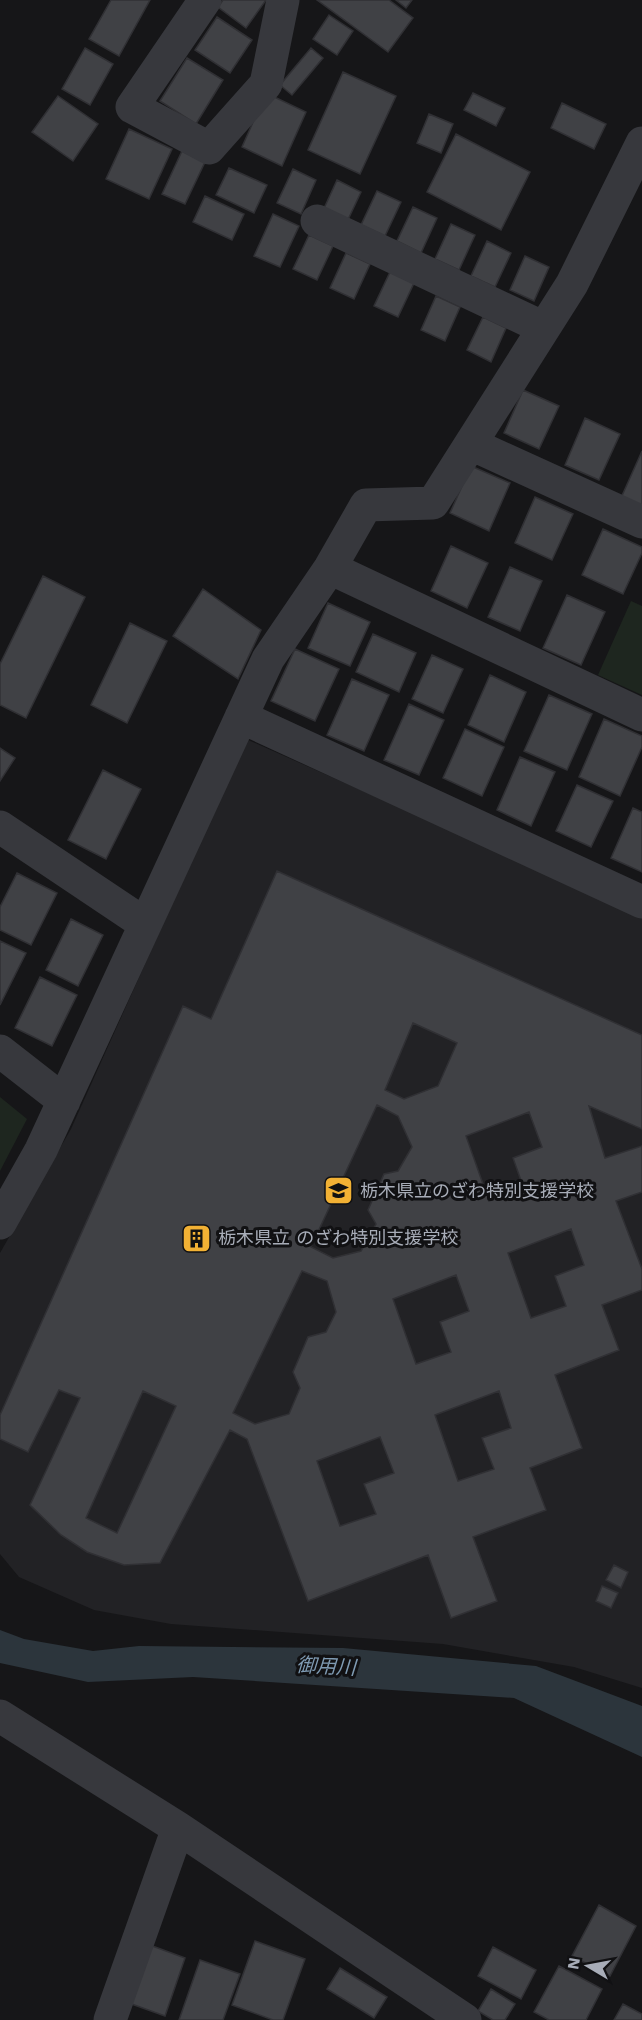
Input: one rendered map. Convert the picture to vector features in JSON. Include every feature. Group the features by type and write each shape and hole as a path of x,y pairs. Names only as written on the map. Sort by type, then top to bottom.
{"street":[{"path":"205,0 132,106 209,148 266,84 283,0"},
{"path":"0,1223 41,1150 268,659 330,568 366,505 433,503 572,284 642,143"},
{"path":"316,222 544,328"},
{"path":"471,444 642,522"},
{"path":"330,568 642,715"},
{"path":"241,717 642,902"},
{"path":"0,827 145,924"},
{"path":"0,1052 64,1101"},
{"path":"0,1716 178,1828 465,2020"},
{"path":"110,2020 178,1828"}],"shaded area":[{"path":"631,601 642,606 642,695 598,675"},
{"name":"栃木県立のざわ特別支援学校","path":"246,739 642,915 642,1688 574,1667 443,1644 171,1624 94,1610 19,1577 0,1554 0,1253 71,1129"},
{"path":"0,1097 27,1119 0,1171"}],"water":[{"name":"御用川","path":"0,1630 24,1639 93,1651 139,1646 343,1648 536,1666 642,1706 642,1757 514,1698 193,1677 88,1682 0,1663"}],"building":[{"path":"111,0 150,0 119,56 89,39"},
{"path":"223,0 266,0 246,28 218,7"},
{"path":"317,0 389,0 413,18 388,52"},
{"path":"396,0 412,0 406,8"},
{"path":"329,15 353,31 337,55 313,39"},
{"path":"217,17 252,40 230,73 195,50"},
{"path":"85,48 113,64 90,105 62,89"},
{"path":"311,48 323,58 292,95 280,85"},
{"path":"187,58 223,80 196,124 160,101"},
{"path":"343,72 396,96 360,174 308,150"},
{"path":"266,93 306,112 282,166 242,147"},
{"path":"473,93 505,108 496,126 464,110"},
{"path":"58,96 98,124 73,161 32,132"},
{"path":"562,103 606,124 594,149 551,128"},
{"path":"429,114 453,124 441,153 417,143"},
{"path":"129,129 172,149 149,199 106,179"},
{"path":"456,134 530,172 501,230 427,192"},
{"path":"182,151 205,162 185,204 162,194"},
{"path":"229,168 267,185 254,213 216,195"},
{"path":"293,169 316,180 301,214 277,203"},
{"path":"337,180 361,192 345,226 321,215"},
{"path":"377,191 401,202 385,236 361,225"},
{"path":"205,196 244,214 232,240 193,222"},
{"path":"413,207 437,218 421,253 397,241"},
{"path":"273,214 299,226 280,267 254,256"},
{"path":"451,224 475,235 459,270 435,259"},
{"path":"309,235 333,246 317,280 293,269"},
{"path":"487,241 511,253 495,287 471,276"},
{"path":"346,253 370,264 354,299 330,288"},
{"path":"525,256 549,267 534,301 510,290"},
{"path":"390,272 414,283 398,317 374,306"},
{"path":"436,296 460,307 445,341 421,330"},
{"path":"483,317 506,328 491,362 467,350"},
{"path":"523,390 559,406 539,449 504,433"},
{"path":"585,418 620,434 599,480 565,465"},
{"path":"642,451 642,508 621,498"},
{"path":"471,466 510,483 489,531 450,513"},
{"path":"535,497 573,514 552,560 515,543"},
{"path":"603,529 642,547 642,553 623,594 582,575"},
{"path":"451,546 488,563 467,608 431,591"},
{"path":"510,567 542,581 520,631 488,617"},
{"path":"43,576 85,597 26,718 0,705 0,664"},
{"path":"203,589 261,630 238,679 173,636"},
{"path":"567,595 605,612 581,665 543,648"},
{"path":"328,603 370,622 350,666 308,648"},
{"path":"130,623 167,641 127,723 91,705"},
{"path":"373,634 416,653 399,692 356,672"},
{"path":"295,649 339,669 315,721 271,701"},
{"path":"432,655 463,669 443,713 412,699"},
{"path":"490,675 526,692 504,742 468,725"},
{"path":"352,679 389,695 364,751 327,735"},
{"path":"549,695 592,714 567,770 524,751"},
{"path":"409,704 444,720 419,775 384,760"},
{"path":"604,719 642,736 642,747 620,796 579,777"},
{"path":"465,729 504,747 482,796 443,778"},
{"path":"0,748 15,758 0,781"},
{"path":"520,757 555,772 531,826 497,810"},
{"path":"103,770 141,789 106,859 68,840"},
{"path":"577,785 613,801 591,847 556,831"},
{"path":"633,808 642,812 642,872 611,858"},
{"name":"栃木県立 のざわ特別支援学校","path":"277,871 642,1035 642,1129 589,1106 605,1158 642,1146 642,1192 616,1201 642,1269 642,1290 602,1305 619,1350 555,1375 582,1448 530,1468 546,1510 473,1537 497,1601 451,1618 428,1555 308,1601 247,1439 230,1430 160,1563 124,1565 87,1552 61,1535 30,1505 80,1398 59,1390 28,1452 0,1439 0,1415 183,1006 211,1019","holes":["413,1023 457,1043 438,1086 404,1099 385,1090","377,1105 398,1116 412,1147 398,1171 384,1174 368,1210 376,1224 361,1251 333,1258 311,1247","529,1112 542,1147 513,1158 524,1189 489,1201 466,1136","571,1229 584,1265 555,1276 566,1306 531,1318 508,1253","302,1271 327,1281 336,1312 326,1332 308,1337 293,1372 300,1388 289,1414 255,1424 233,1413","456,1275 469,1311 440,1322 451,1352 416,1364 393,1299","143,1391 176,1406 117,1533 86,1518","499,1391 511,1428 482,1438 494,1469 458,1481 435,1415","380,1437 394,1473 364,1484 376,1514 340,1526 317,1461"]},
{"path":"17,873 57,893 31,945 0,930 0,907"},
{"path":"71,919 103,935 78,986 46,970"},
{"path":"0,941 26,953 0,1005"},
{"path":"40,977 77,995 52,1046 15,1028"},
{"path":"614,1565 628,1572 621,1588 606,1580"},
{"path":"602,1586 618,1593 611,1608 596,1601"},
{"path":"599,1905 636,1926 610,1976 572,1956"},
{"path":"255,1941 305,1959 283,2020 273,2020 232,2005"},
{"path":"147,1944 185,1958 165,2016 126,2002"},
{"path":"493,1947 536,1970 521,1999 478,1976"},
{"path":"200,1960 240,1974 223,2020 179,2020"},
{"path":"559,1966 602,1989 586,2020 549,2020 534,2012"},
{"path":"340,1968 387,1997 374,2018 327,1989"},
{"path":"491,1989 515,2004 505,2020 493,2020 478,2011"},
{"path":"623,2004 642,2014 642,2020 614,2020"}],"place":[{"name":"栃木県立のざわ特別支援学校","path":"339,1191"},
{"name":"栃木県立 のざわ特別支援学校","path":"197,1238"}]}
